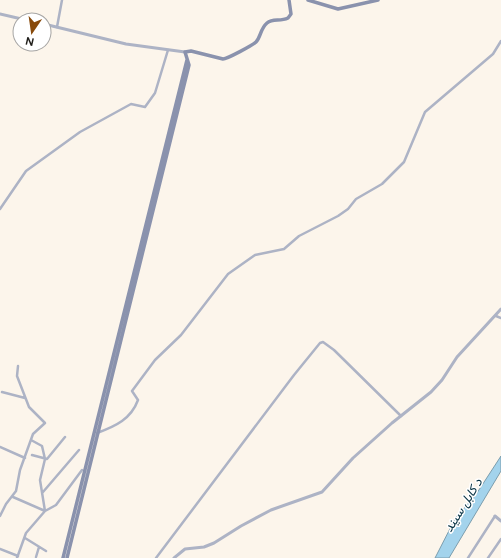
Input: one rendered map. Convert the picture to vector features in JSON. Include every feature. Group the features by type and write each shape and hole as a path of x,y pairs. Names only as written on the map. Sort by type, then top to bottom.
{"main road":[{"path":"67,558 189,65 185,52 191,51 228,59 255,43 259,33 272,20 288,18 291,14 289,0"},
{"path":"308,0 338,9 378,0"},
{"path":"63,558 187,59"}],"street":[{"path":"57,27 62,0"},
{"path":"0,14 12,17"},
{"path":"52,26 126,44 185,52"},
{"path":"97,432 119,423 132,413 138,400 132,392 138,382 163,352 181,335 228,274 255,255 284,248 299,236 338,216 356,200 382,184 404,162 425,112 493,54 501,41"},
{"path":"0,209 26,171 74,136 131,104 145,107 156,93 168,50"},
{"path":"174,558 185,549 204,547 214,543 271,510 318,495 333,482 353,458 435,388 457,357 501,309"},
{"path":"496,316 501,318"},
{"path":"156,558 289,381 320,343 323,342 334,350 401,416"},
{"path":"0,516 6,504 13,497 18,486 17,479 34,432 45,423 32,412 25,398 17,376 18,366"},
{"path":"2,392 25,398"},
{"path":"45,459 65,437"},
{"path":"31,440 42,446 45,459 40,480 45,511"},
{"path":"0,447 25,458"},
{"path":"42,492 78,450"},
{"path":"32,455 45,459"},
{"path":"0,549 18,557 26,533 45,511 56,505 82,470"},
{"path":"13,497 45,511"},
{"path":"468,558 494,516 501,521"},
{"path":"25,538 46,551"},
{"path":"488,558 501,538"},
{"path":"36,557 40,547"}],"water":[{"path":"501,456 501,471 449,558 435,558 456,517 475,496"}],"water label":[{"name":"د کابل سيند","path":"463,505"}]}
